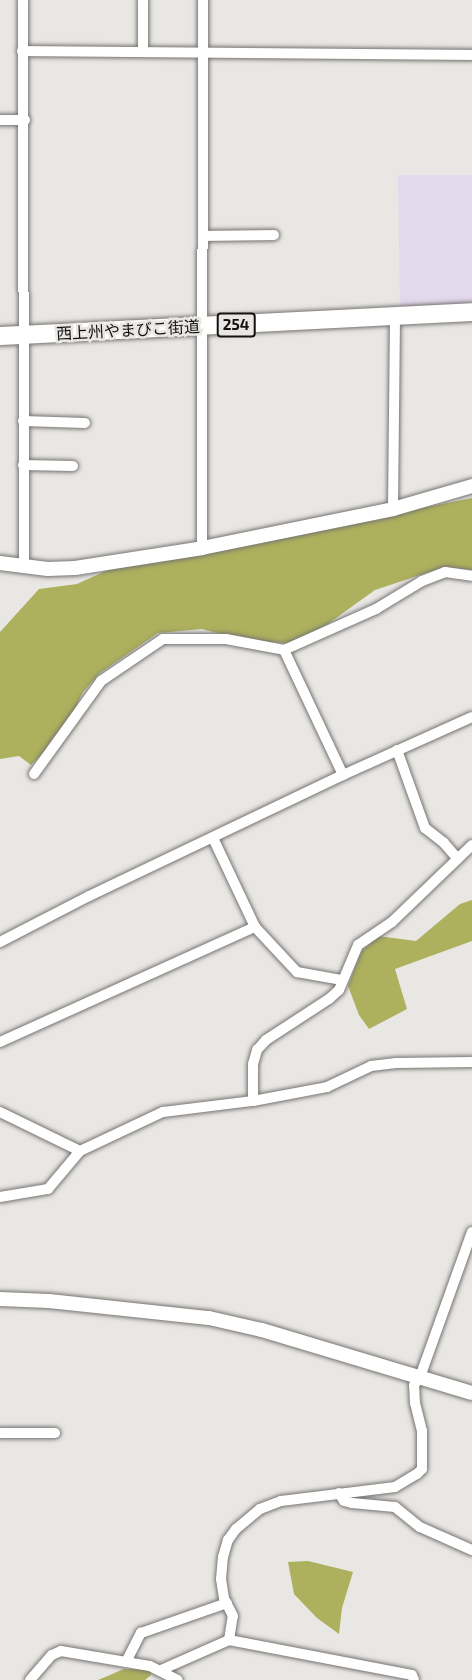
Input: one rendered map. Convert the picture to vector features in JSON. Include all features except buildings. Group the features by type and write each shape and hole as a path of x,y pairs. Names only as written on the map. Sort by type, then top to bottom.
{"highway":[{"name":"西上州やまびこ街道","path":"0,336 472,312"}],"street":[{"path":"23,0 24,565"},
{"path":"142,52 143,0"},
{"path":"202,548 203,0"},
{"path":"22,51 472,55"},
{"path":"0,120 25,120"},
{"path":"204,236 274,235"},
{"path":"393,509 395,316"},
{"path":"23,421 85,423"},
{"path":"23,465 73,466"},
{"path":"0,563 48,569 75,568 202,548 393,509 472,486"},
{"path":"34,774 101,681 163,639 226,639 284,650 376,609 422,580 445,572 472,576"},
{"path":"284,650 342,775"},
{"path":"0,942 89,896 342,775 472,717"},
{"path":"398,750 425,828 458,858"},
{"path":"213,838 255,927 297,972 342,980"},
{"path":"253,1101 253,1064 257,1050 266,1040 339,990 358,945 392,922 472,845"},
{"path":"0,1042 255,927"},
{"path":"0,1197 48,1189 80,1151 163,1112 253,1101 327,1087 371,1066 396,1062 472,1062"},
{"path":"0,1112 80,1151"},
{"path":"229,1640 233,1616 221,1579 223,1557 228,1540 236,1529 260,1509 281,1501 395,1487 422,1469 422,1431 414,1396 414,1385 420,1377 472,1232"},
{"path":"0,1299 49,1301 209,1318 262,1330 472,1393"},
{"path":"0,1433 55,1433"},
{"path":"339,1493 344,1501 394,1507 420,1527 472,1550"},
{"path":"126,1662 141,1633 227,1603"},
{"path":"161,1670 229,1640 412,1675 414,1680"},
{"path":"30,1680 56,1652 126,1662 161,1670 176,1680"}],"shaded area":[{"path":"398,175 472,175 472,305 400,309"}],"green space":[{"path":"472,498 472,570 444,567 375,590 311,636 287,643 248,641 202,629 158,633 100,673 83,692 63,733 31,765 19,756 0,759 0,632 39,589 77,584 108,570"},
{"path":"472,900 472,941 395,969 407,1009 369,1029 359,1015 348,986 361,952 378,936 416,941 460,904"},
{"path":"308,1561 353,1572 342,1608 339,1634 317,1618 294,1594 288,1562"},
{"path":"124,1669 150,1670 151,1675 145,1680 98,1680"}]}
